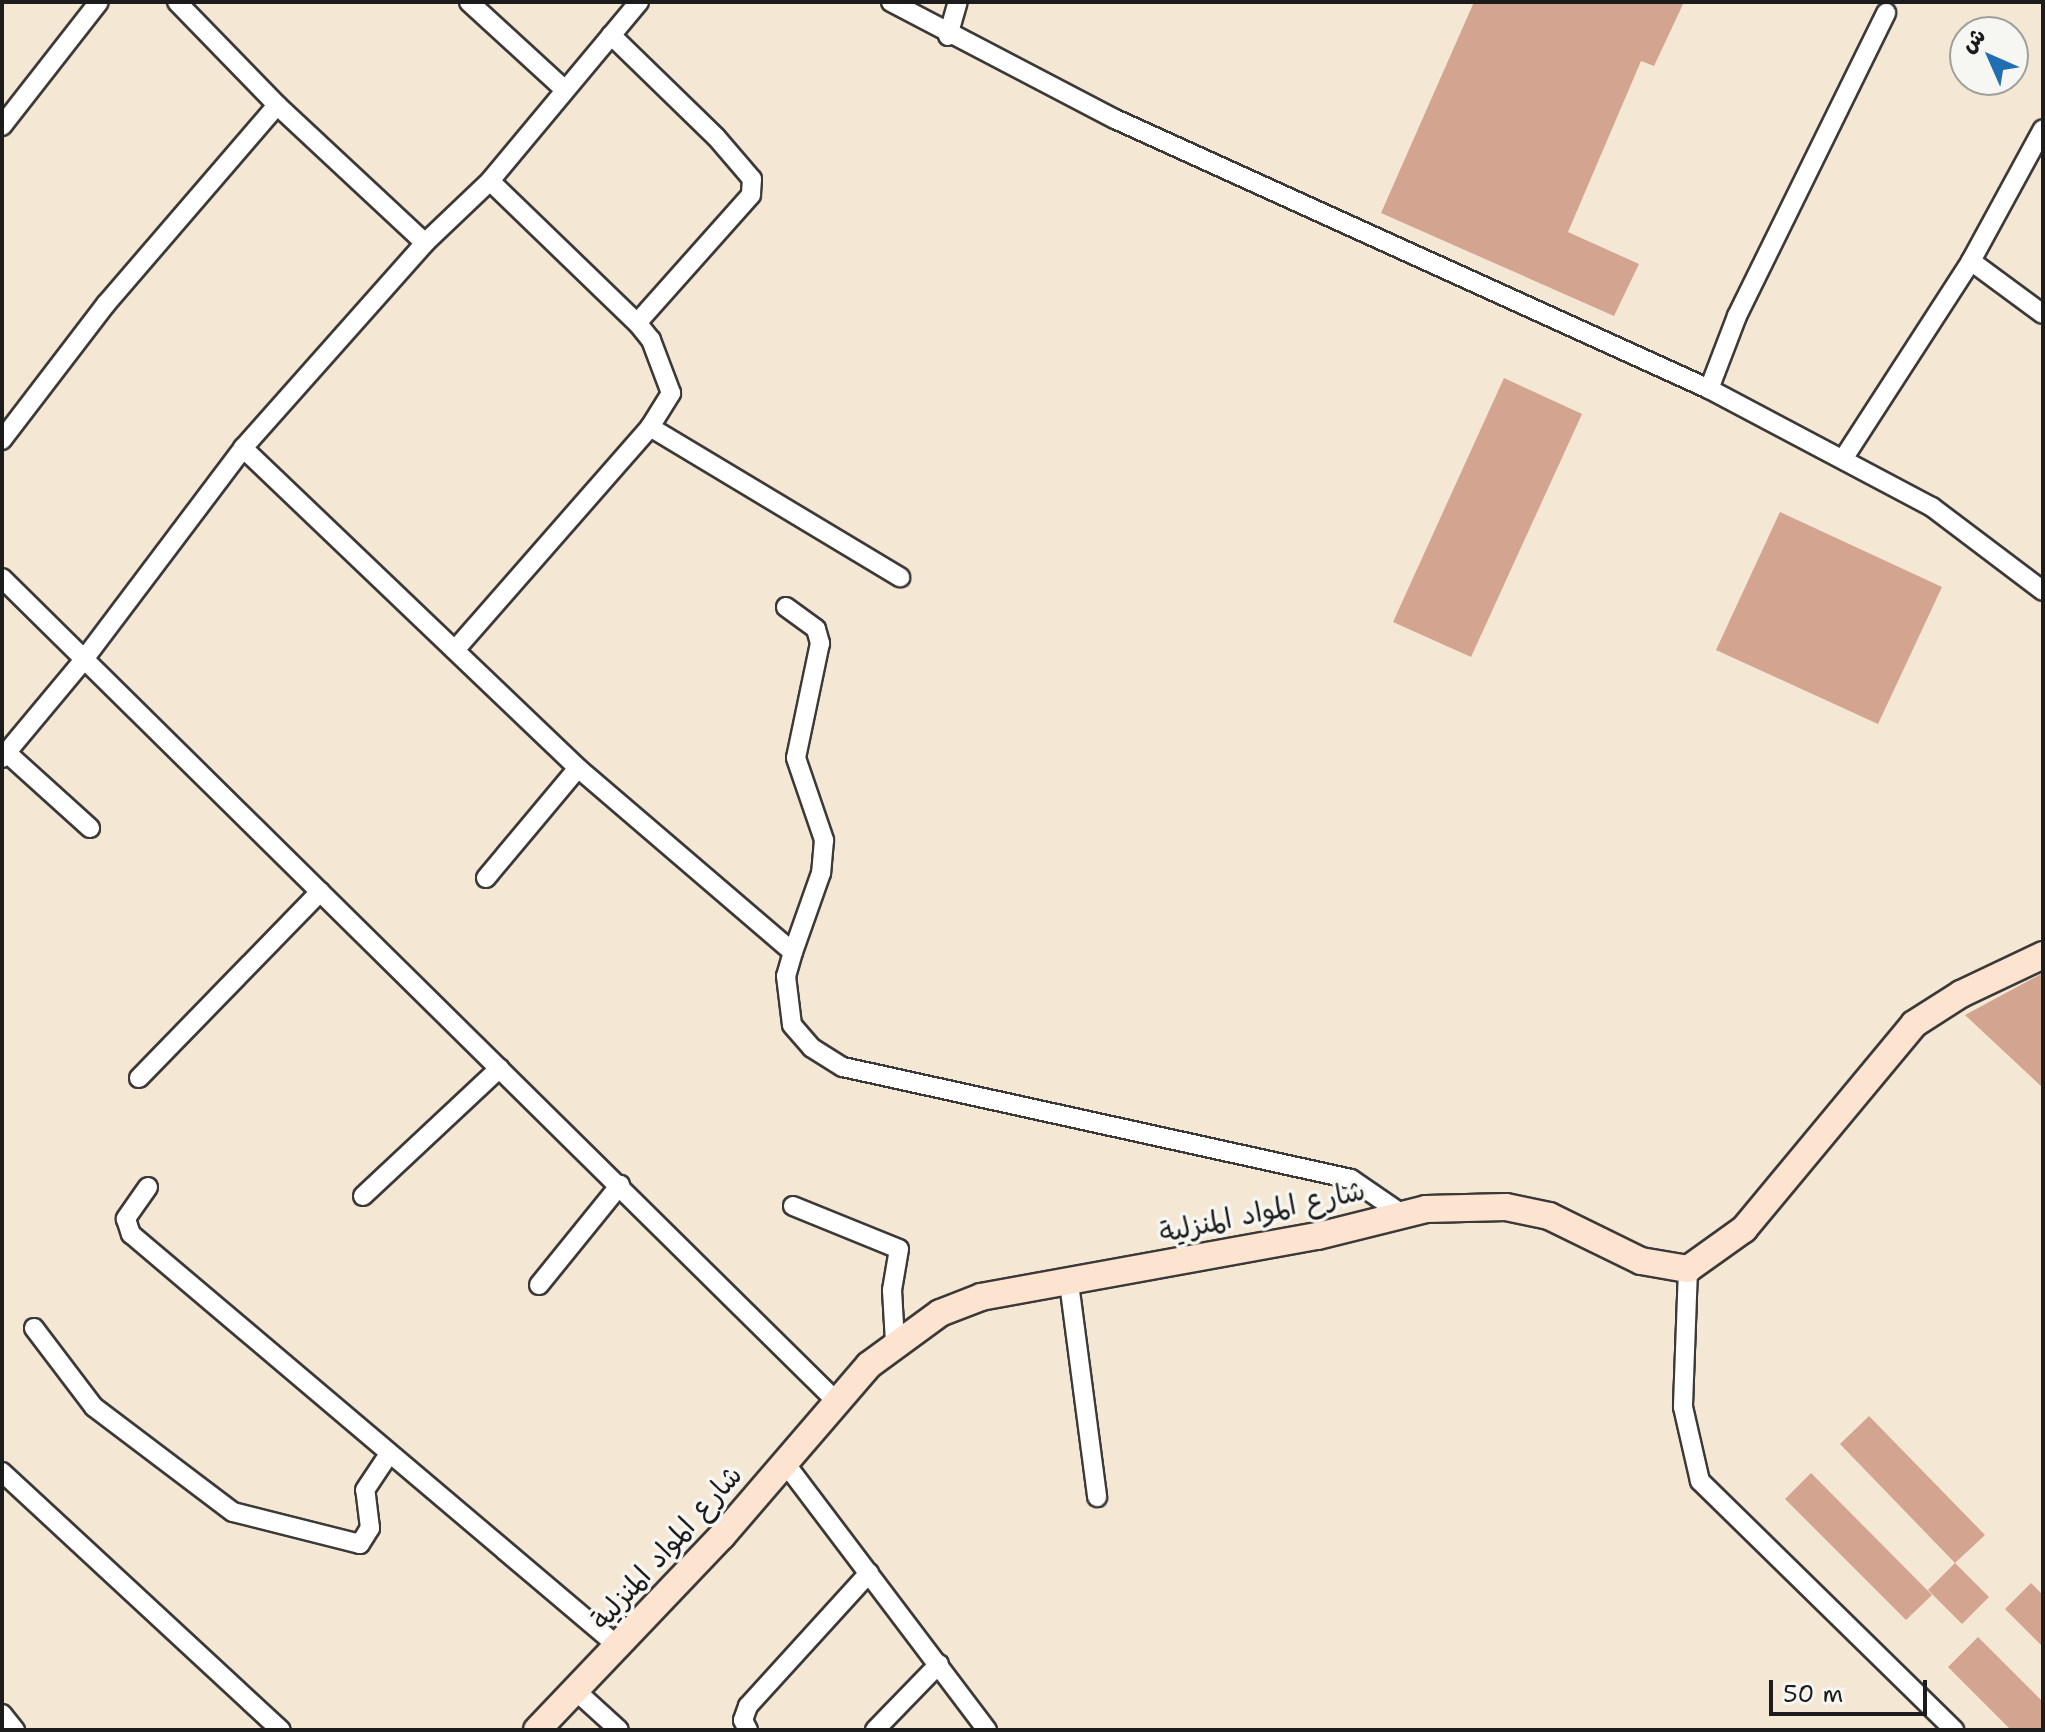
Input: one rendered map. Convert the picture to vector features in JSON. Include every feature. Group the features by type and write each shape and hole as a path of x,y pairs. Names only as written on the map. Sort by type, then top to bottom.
{"street":[{"path":"2,126 99,2"},
{"path":"177,2 277,105 425,243"},
{"path":"469,2 564,89"},
{"path":"90,828 4,756 82,662 243,448 425,243 490,181 639,2"},
{"path":"891,2 948,36 1186,152 1709,389 1932,507 2043,591"},
{"path":"948,36 958,2"},
{"path":"1709,389 1743,303 1886,13"},
{"path":"611,35 716,137 752,179 751,195 637,323"},
{"path":"2,440 106,304 277,105"},
{"path":"1843,459 1971,261 2043,129"},
{"path":"455,650 650,427 671,393 651,340 637,323 490,181"},
{"path":"1971,261 2043,314"},
{"path":"650,427 900,577"},
{"path":"243,448 578,768 793,952"},
{"path":"2,578 82,662 620,1185 837,1402"},
{"path":"786,607 816,629 820,643 796,758 824,840 821,873 786,976 792,1025 812,1048 843,1067 1351,1179 1399,1212"},
{"path":"486,878 578,768"},
{"path":"139,1078 320,892"},
{"path":"1954,1730 1700,1481 1683,1407 1688,1269 1744,1229 1914,1024 1961,994 2043,955"},
{"path":"363,1196 500,1068"},
{"path":"539,1285 620,1185"},
{"path":"148,1187 126,1219 131,1234 620,1648"},
{"path":"793,1206 899,1249 892,1290 895,1342"},
{"name":"شارع المواد المنزلية","path":"537,1730 620,1648 837,1402 895,1342 940,1313 981,1297 1318,1236 1399,1212 1506,1207 1549,1216 1641,1261 1688,1269"},
{"path":"1069,1283 1097,1497"},
{"path":"34,1328 94,1407 233,1512 360,1544 370,1528 365,1490 389,1454"},
{"path":"785,1463 987,1730"},
{"path":"2,1472 281,1730"},
{"path":"748,1730 743,1720 748,1706 869,1573"},
{"path":"875,1730 939,1664"},
{"path":"575,1690 619,1730"},
{"path":"2,1714 15,1730"}],"building":[{"path":"1474,2 1684,2 1654,66 1641,61 1568,232 1639,264 1614,316 1381,213"},
{"path":"1504,378 1582,414 1471,657 1393,622"},
{"path":"1780,512 1942,587 1878,724 1716,650"},
{"path":"2043,973 2043,1088 1965,1015"},
{"path":"1869,1416 1985,1535 1955,1563 1840,1444"},
{"path":"1811,1473 1932,1595 1906,1620 1785,1499"},
{"path":"1955,1563 1989,1597 1962,1624 1928,1590"},
{"path":"2031,1583 2043,1595 2043,1647 2005,1609"},
{"path":"1978,1637 2043,1702 2043,1730 2011,1730 1948,1667"}]}
